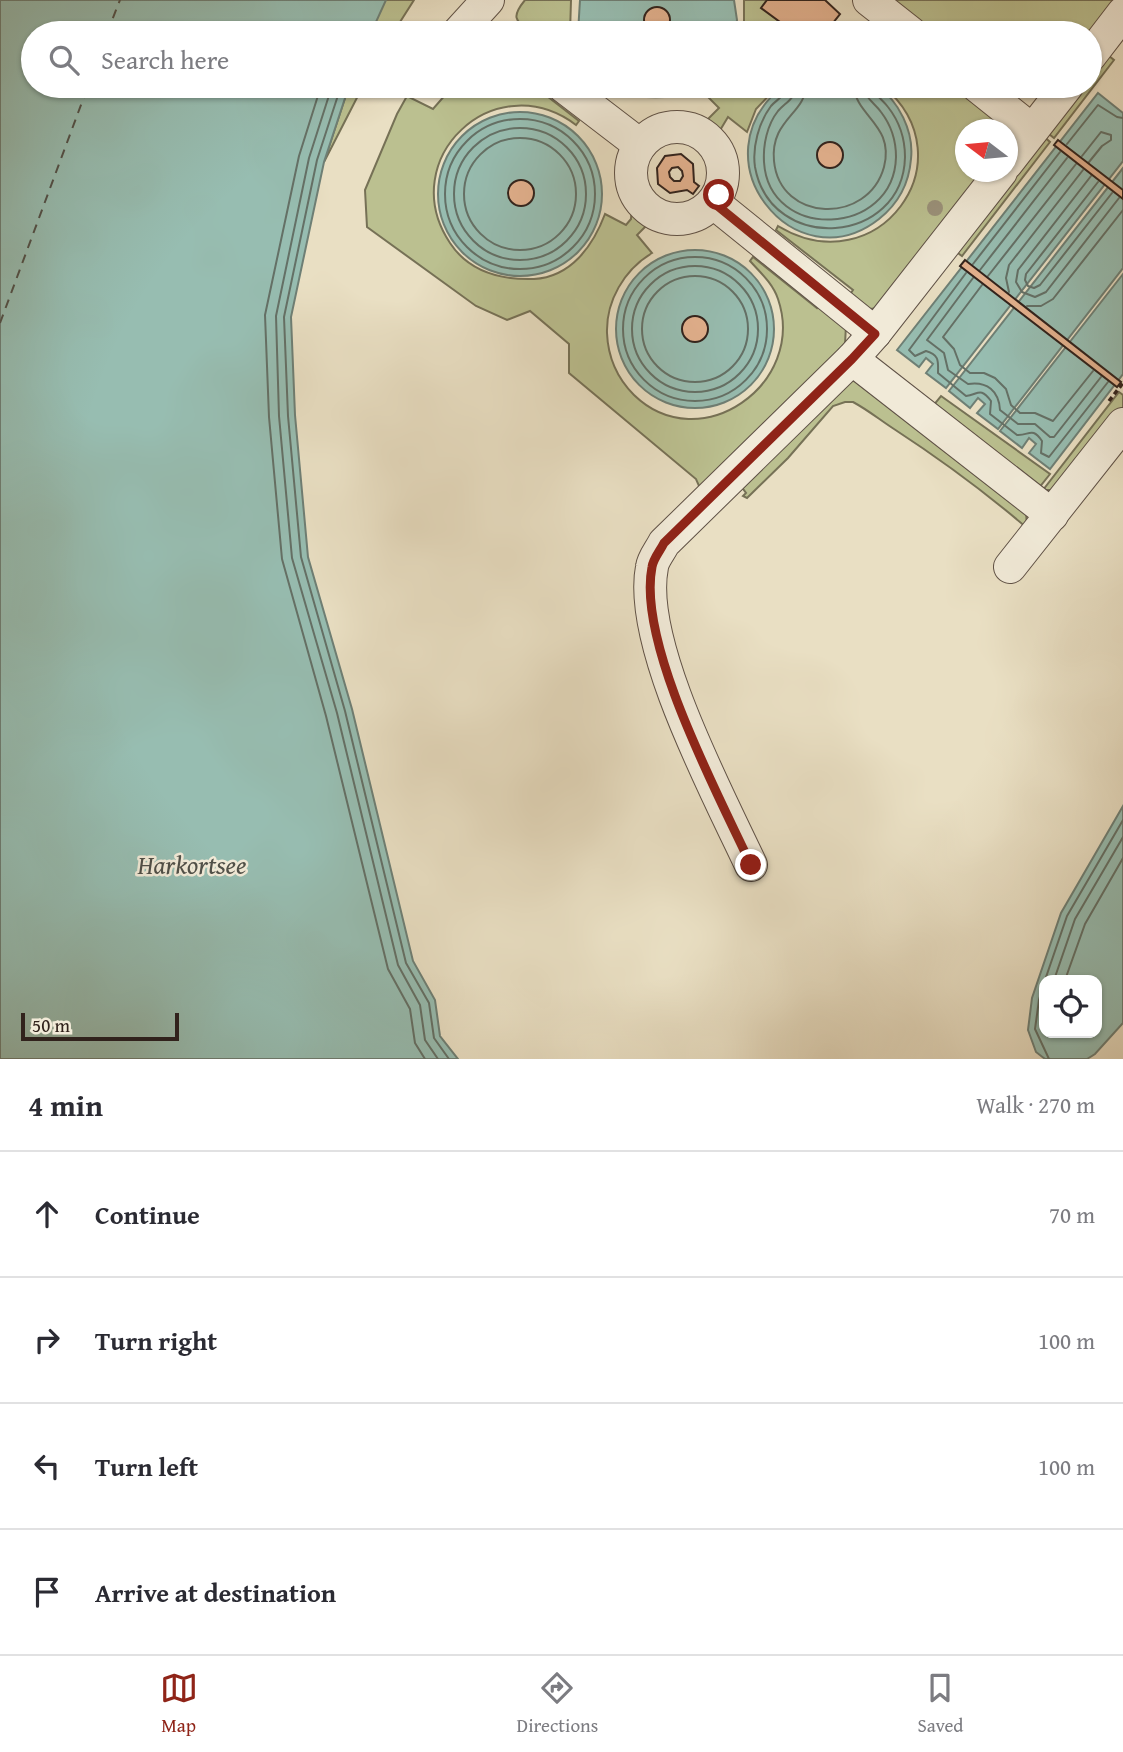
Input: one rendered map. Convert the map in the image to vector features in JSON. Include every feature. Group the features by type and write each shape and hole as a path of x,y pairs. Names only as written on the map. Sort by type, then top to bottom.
{"lane":[{"path":"869,0 896,21"},
{"path":"1102,40 1123,13"},
{"path":"579,98 640,145"},
{"path":"992,98 1032,130"},
{"path":"1018,148 1057,98"},
{"path":"674,126 695,129 708,138 716,146 723,164 722,186 714,203 696,216 677,219 656,215 643,204 631,179 635,153 640,145 654,132 674,126"},
{"path":"751,865 695,744 669,676 653,619 650,584 652,564 664,543 875,334 993,182"},
{"path":"714,203 875,334"},
{"path":"852,359 1052,515"},
{"path":"1010,567 1123,424"}],"green space":[{"path":"313,0 414,0 401,21 305,21"},
{"path":"525,0 571,0 570,21 519,21 516,14"},
{"path":"744,0 767,0 762,8 779,21 744,21"},
{"path":"885,0 1123,0 1102,21 912,21"},
{"path":"1104,52 1114,60 1102,76"},
{"path":"345,98 357,98 324,162"},
{"path":"406,98 433,109 443,98 549,98 579,121 576,125 545,109 514,106 486,113 462,130 444,153 435,181 436,211 450,243 476,267 510,278 547,277 570,266 579,258 594,237 605,214 626,225 631,219 632,204 644,215 662,224 646,226 637,235 652,253 625,277 613,298 607,321 608,342 614,367 634,395 660,413 688,419 716,415 742,403 763,384 777,359 783,330 776,294 750,261 753,257 817,308 824,300 846,325 845,344 703,495 696,479 569,373 569,344 530,311 507,320 476,306 367,227 365,190"},
{"path":"709,98 767,98 756,109 747,132 728,117 719,132 721,148 714,137 690,124 706,121 719,108"},
{"path":"893,98 977,98 997,119 955,119 955,182 982,182 880,308 869,309 846,300 853,290 776,230 778,226 815,240 849,240 878,228 901,206 915,179 918,148 908,116"},
{"path":"1069,98 1085,98 1054,138 1044,130"},
{"path":"1041,134 1050,142 962,256 951,248 1003,182 1018,182 1018,163"},
{"path":"852,379 1026,511 1027,528 945,464 853,402 833,406 788,458 747,498 743,496 746,493 738,482"},
{"path":"1119,392 1123,395 1123,409 1052,490 1043,490"},
{"path":"941,396 1050,474 1038,489 932,407"}],"water":[{"name":"Harkortsee","path":"0,0 386,0 376,21 21,21 21,98 345,98 324,162 291,317 295,415 308,557 352,709 413,961 435,1000 440,1036 458,1059 0,1059"},
{"path":"580,0 734,0 737,20 737,21 579,21"},
{"path":"1102,96 1123,113 1123,161 946,388 926,373 933,364 926,358 919,367 897,350 1094,98"},
{"path":"773,98 890,98 903,118 910,138 910,168 901,193 892,207 879,219 847,235 816,236 788,225 766,204 752,177 748,146 758,115"},
{"path":"520,112 551,118 578,136 596,163 602,194 596,225 578,252 551,270 520,276 489,270 462,252 444,225 438,194 444,163 462,136 489,118"},
{"path":"1123,168 1123,268 998,429 977,413 985,404 978,398 970,408 949,391"},
{"path":"695,250 725,256 751,273 768,299 774,329 768,359 751,385 725,402 695,408 665,402 639,385 622,359 616,329 622,299 639,273 665,256"},
{"path":"1123,274 1123,374 1050,469 1029,453 1036,444 1029,438 1022,448 1000,431"},
{"path":"1123,806 1123,1023 1095,1054 1087,1059 1045,1059 1036,1052 1028,1030 1032,998 1039,977 1039,1038 1102,1038 1102,975 1040,975 1061,913"}],"building":[{"path":"767,0 825,0 840,14 834,21 779,21 761,8"},
{"path":"652,8 662,8 669,15 670,21 644,21 645,15"},
{"path":"1058,140 1123,190 1123,199 1054,145"},
{"path":"830,142 839,146 843,155 839,164 830,168 821,164 817,155 821,146"},
{"path":"681,154 693,164 694,182 699,186 693,194 687,190 670,193 658,184 657,168 665,156","holes":["678,167 682,171 680,181 674,181 670,177 672,168"]},
{"path":"521,180 530,184 534,193 530,202 521,206 512,202 508,193 512,184"},
{"path":"965,260 1121,382 1117,387 960,266"},
{"path":"695,316 704,320 708,329 704,338 695,342 686,338 682,329 686,320"}],"ferry route":[{"path":"112,21 120,0"},
{"path":"0,323 84,98"}],"route":[{"path":"719,195 714,203 875,334 664,543 652,564 650,584 653,619 669,676 695,744 751,865"}]}
